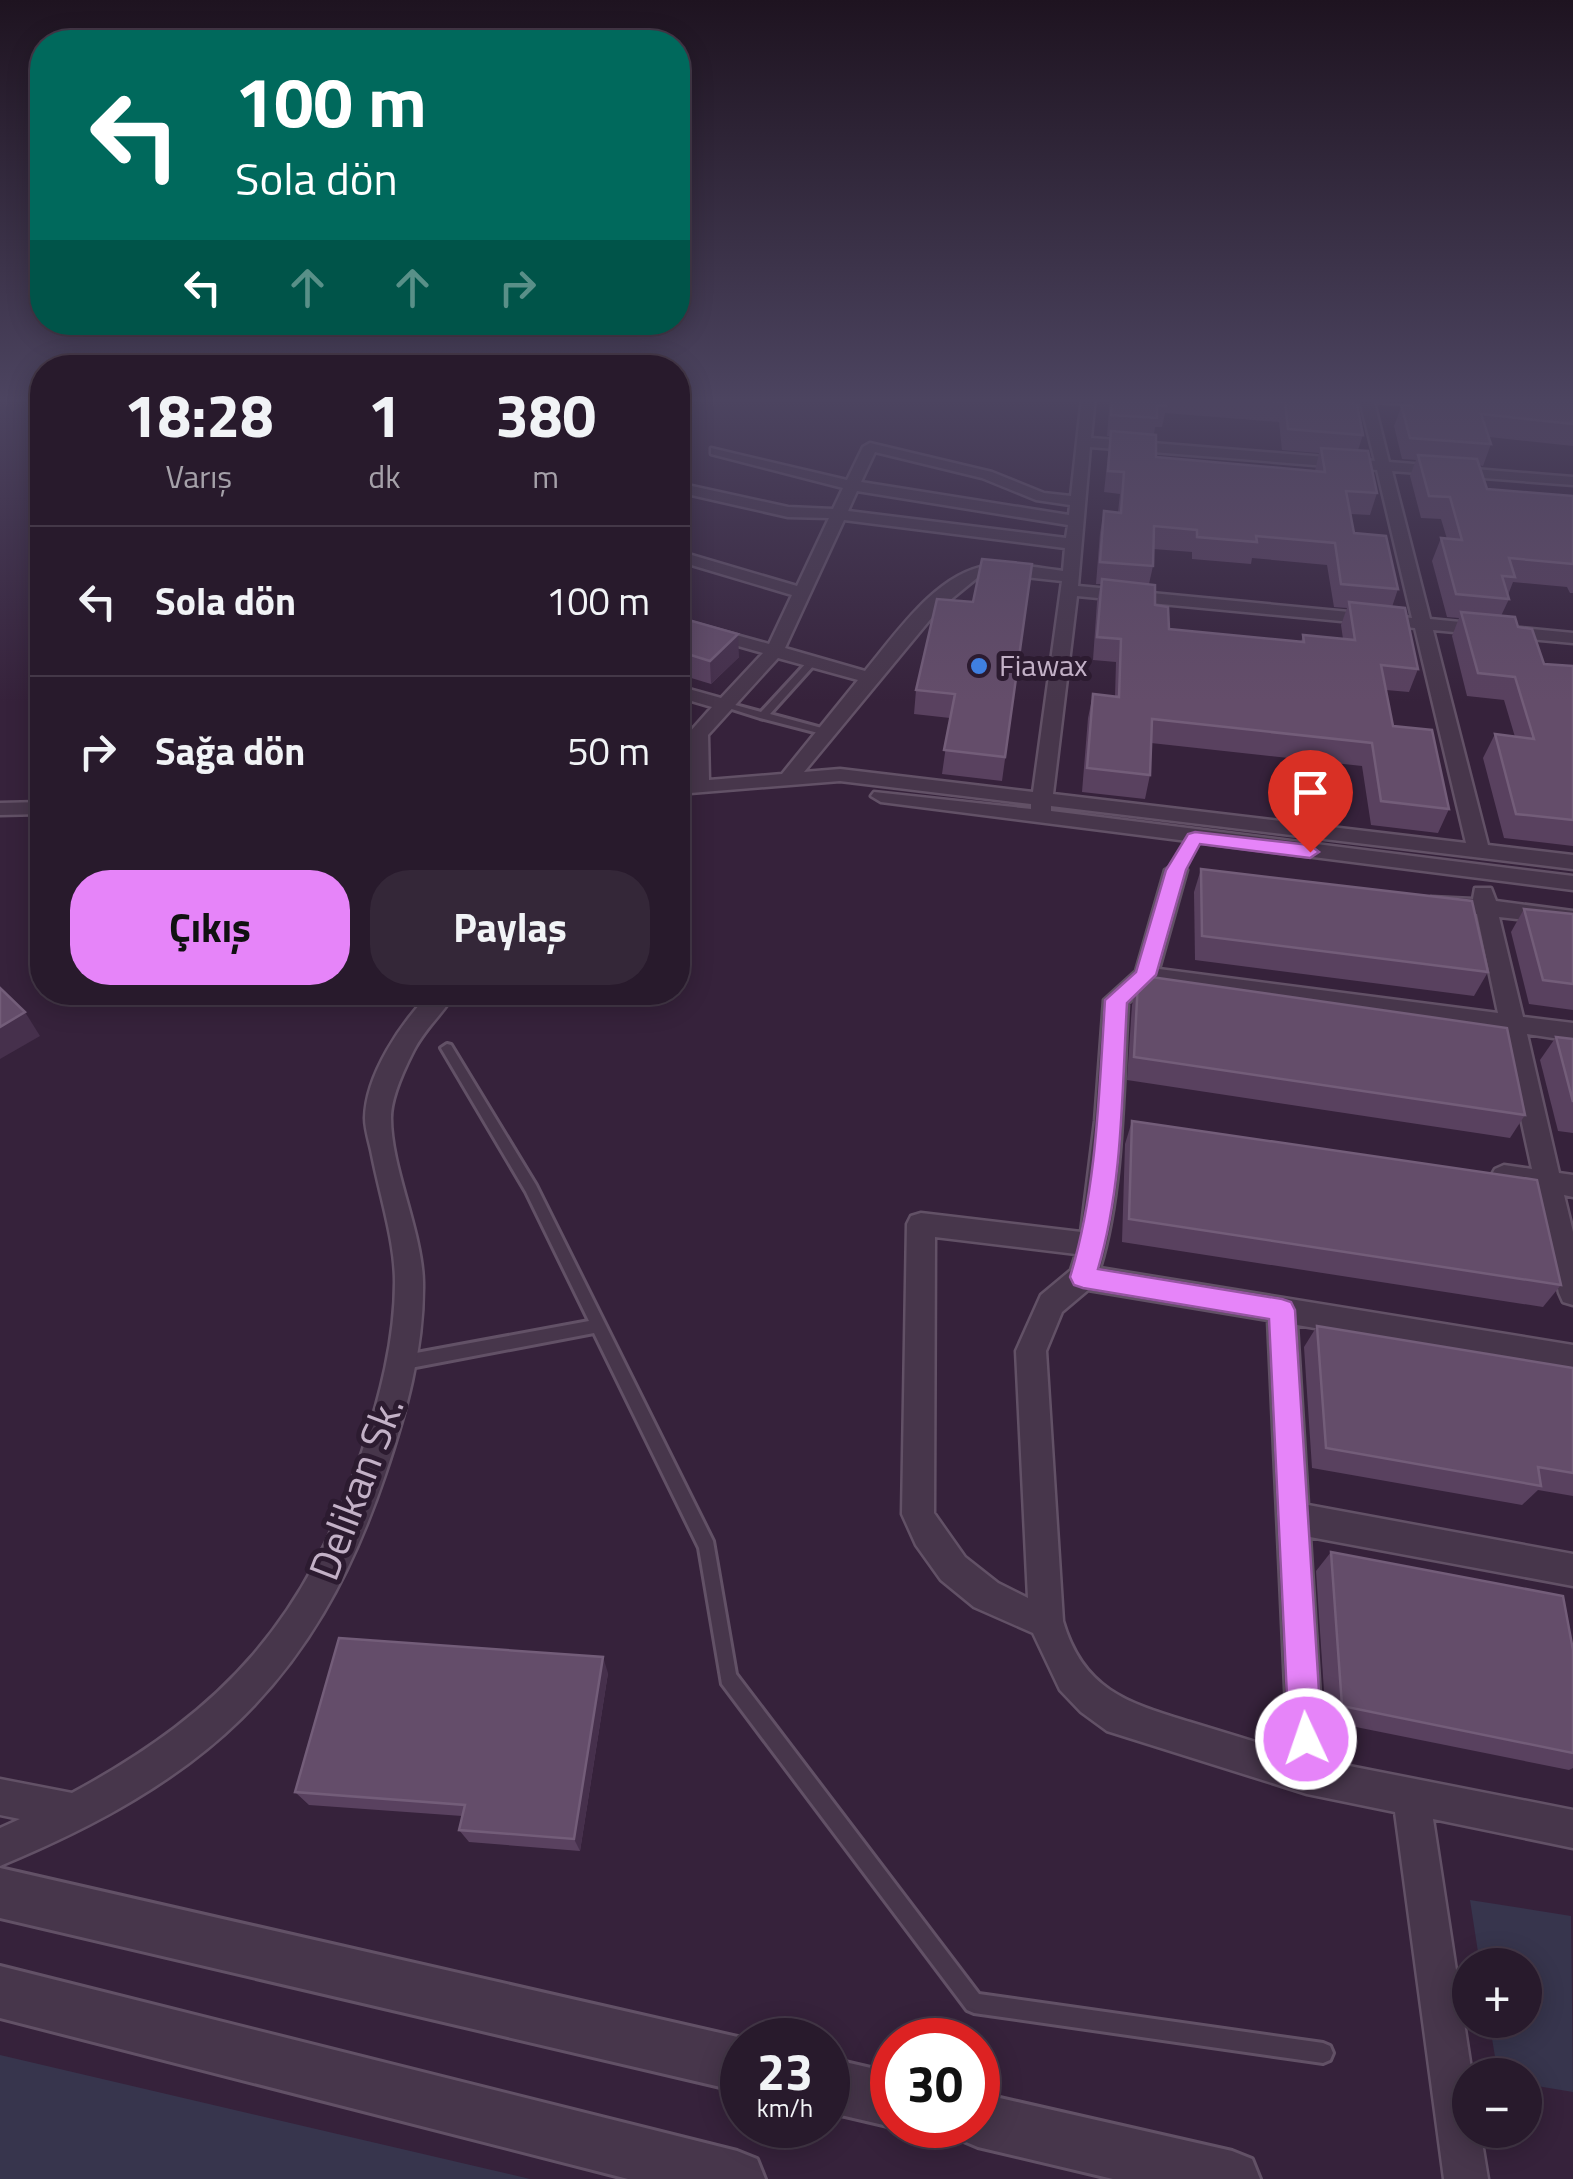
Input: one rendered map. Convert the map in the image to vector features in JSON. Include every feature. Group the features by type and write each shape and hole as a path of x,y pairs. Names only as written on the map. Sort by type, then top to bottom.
{"street":[{"path":"729,499 788,512 837,514 1073,544"},
{"path":"690,777 698,734 774,652 844,499"},
{"path":"936,499 1075,521"},
{"path":"1040,809 1061,678 1077,501 1056,499"},
{"path":"1392,499 1478,861 1512,1024 1560,1184 1573,1293"},
{"path":"690,560 801,592"},
{"path":"787,780 870,678 962,578 990,571 1069,584 1573,638"},
{"path":"690,628 870,678"},
{"path":"690,695 724,705"},
{"path":"690,788 787,780 938,806 1040,809 1478,861 1573,883"},
{"path":"0,809 30,808"},
{"path":"1040,809 1195,838 1478,861 1573,862"},
{"path":"1195,838 1146,975 1116,1000 1118,1122 1083,1277 1051,1304 1031,1351 1050,1640 1070,1678 1101,1708 1140,1726 1308,1776 1573,1830"},
{"path":"1408,898 1573,918"},
{"path":"1146,975 1573,1032"},
{"name":"Delikan Sk.","path":"0,1847 74,1812 166,1755 217,1717 286,1645 318,1594 367,1484 400,1362 410,1278 378,1118 397,1056 433,1005"},
{"path":"1472,1172 1560,1184"},
{"path":"1046,1621 1004,1606 966,1582 930,1542 918,1514 921,1224 1093,1244"},
{"path":"1083,1277 1573,1358"},
{"path":"1282,1310 1308,1776"},
{"path":"1293,1518 1573,1570"},
{"path":"1411,1797 1466,2179"},
{"path":"0,1798 74,1812"},
{"path":"0,1893 720,2060"},
{"path":"0,1992 736,2179"},
{"path":"1000,2125 1232,2179"}],"lane":[{"path":"763,716 812,662"},
{"path":"724,705 826,732"},
{"path":"447,1048 532,1189 707,1547 728,1678 974,2003 1322,2053"},
{"path":"400,1362 598,1326"}],"shaded area":[{"path":"1470,1900 1571,1916 1573,2092 1542,2087 1542,2058 1495,2058 1492,2038 1542,2038 1542,1948 1477,1948"},
{"path":"0,2055 530,2179 0,2179"}],"building":[{"path":"1122,499 1347,499 1354,533 1386,536 1398,589 1341,584 1335,543 1256,536 1257,542 1197,537 1197,530 1154,526 1153,566 1100,562 1104,511 1121,513"},
{"path":"1450,499 1573,499 1573,564 1509,558 1515,577 1502,576 1509,599 1456,594 1441,538 1462,540"},
{"path":"982,559 1032,564 1005,757 944,750 955,694 916,690 937,599 973,602"},
{"path":"1102,579 1155,585 1155,605 1168,607 1169,629 1304,642 1303,635 1355,640 1349,602 1405,608 1418,669 1381,665 1393,726 1432,730 1449,809 1381,801 1372,743 1152,719 1150,775 1087,768 1093,694 1119,697 1121,639 1097,637"},
{"path":"1461,612 1515,617 1518,627 1532,629 1544,664 1573,666 1573,820 1516,814 1495,734 1534,739 1515,677 1478,673"},
{"path":"690,620 738,634 710,661 690,655"},
{"path":"1201,869 1472,901 1488,972 1202,936"},
{"path":"1524,909 1573,914 1573,984 1543,980"},
{"path":"1144,976 1507,1028 1525,1115 1134,1057 1138,981"},
{"path":"0,988 25,1012 0,1027"},
{"path":"1556,1037 1573,1039 1573,1102"},
{"path":"1132,1121 1537,1180 1561,1285 1129,1219"},
{"path":"1317,1326 1573,1368 1573,1473 1538,1467 1541,1486 1326,1448"},
{"path":"1331,1552 1563,1596 1573,1650 1573,1753 1342,1706"},
{"path":"339,1638 603,1657 574,1839 459,1830 465,1805 295,1792"}],"place":[{"name":"Fiawax","path":"979,666"}],"route":[{"path":"1306,1739 1282,1310 1083,1277 1093,1244 1108,1121 1116,1000 1146,975 1176,870 1195,838 1310,852"}]}
